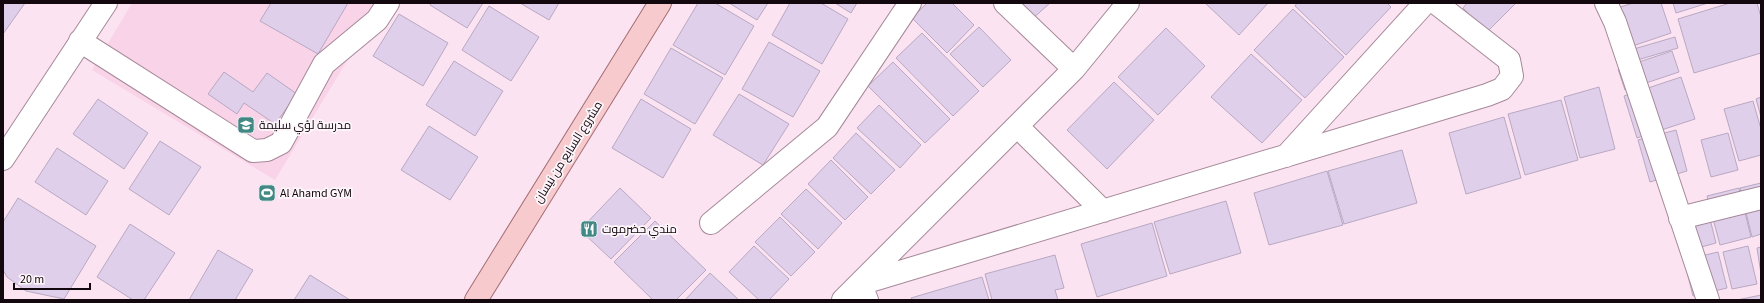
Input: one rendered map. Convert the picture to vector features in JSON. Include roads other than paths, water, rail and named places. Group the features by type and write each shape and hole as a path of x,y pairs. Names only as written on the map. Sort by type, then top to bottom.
{"main road":[{"name":"مشروع السابع من نيسان","path":"476,300 660,3"}],"street":[{"path":"3,159 106,3"},
{"path":"80,42 253,151 267,150 282,143 324,64 376,20 388,3"},
{"path":"711,222 827,127 910,3"},
{"path":"1005,3 1074,69"},
{"path":"864,292 1017,126 1074,69 1128,3"},
{"path":"1285,157 1426,3"},
{"path":"843,300 1103,212 1487,96 1502,89 1512,76 1509,60 1436,3"},
{"path":"1606,3 1615,22 1708,300"},
{"path":"1017,126 1103,212"},
{"path":"1680,218 1761,198"}],"place":[{"name":"مدرسة لؤي سليمة","path":"246,125"},
{"name":"Al Ahamd GYM","path":"267,193"},
{"name":"مندي حضرموت","path":"589,229"}]}
